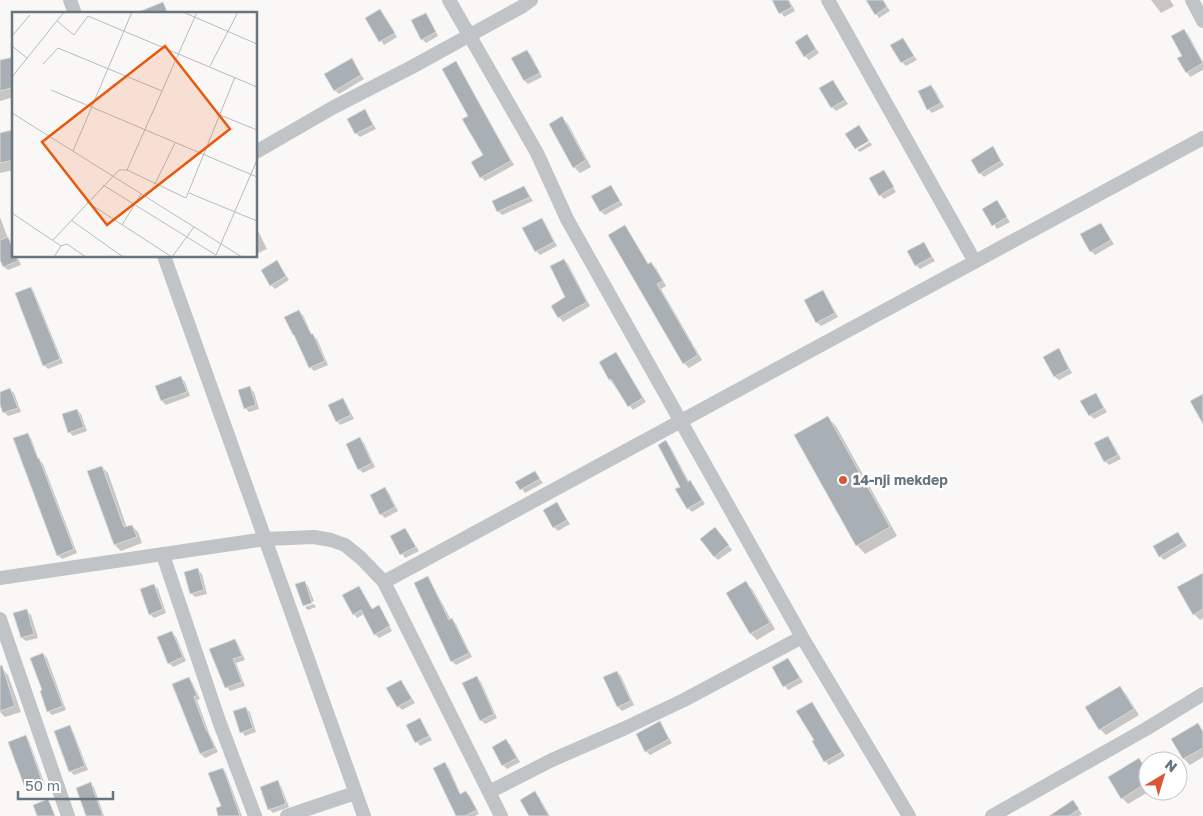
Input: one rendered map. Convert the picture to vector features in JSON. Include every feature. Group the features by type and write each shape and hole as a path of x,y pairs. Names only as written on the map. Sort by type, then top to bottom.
{"street":[{"path":"70,0 74,12"},
{"path":"449,0 537,153 567,219 680,421 802,637 909,816"},
{"path":"258,151 334,107 469,36 532,0"},
{"path":"828,0 975,262"},
{"path":"1192,0 1203,21"},
{"path":"384,582 1203,138"},
{"path":"165,258 364,816"},
{"path":"0,578 265,540 314,537 330,540 345,546 361,558 384,582 501,816"},
{"path":"163,554 219,721 255,816"},
{"path":"0,619 68,816"},
{"path":"489,792 552,760 624,729 684,700 802,637"},
{"path":"992,816 1146,730 1203,694"},
{"path":"287,816 356,793"}],"building":[{"path":"772,0 788,0 792,7 779,14"},
{"path":"866,0 883,0 887,7 875,15"},
{"path":"163,2 167,12 138,12"},
{"path":"380,9 395,33 379,42 365,18"},
{"path":"426,13 436,32 421,40 411,20"},
{"path":"1184,29 1203,63 1186,73 1177,58 1182,56 1171,36"},
{"path":"807,34 816,49 804,57 795,42"},
{"path":"903,38 914,56 901,63 890,45"},
{"path":"527,50 540,73 524,81 511,58"},
{"path":"12,57 12,88 0,91 0,60"},
{"path":"352,58 361,75 334,91 324,74"},
{"path":"456,61 511,161 480,178 471,162 483,155 462,119 468,116 442,69"},
{"path":"833,80 845,100 831,108 819,88"},
{"path":"931,85 941,103 927,110 918,91"},
{"path":"365,109 373,125 355,134 347,119"},
{"path":"562,116 586,160 573,168 549,124"},
{"path":"859,125 869,141 855,149 845,134"},
{"path":"12,130 12,160 0,163 0,133"},
{"path":"993,146 1001,161 979,174 971,160"},
{"path":"884,170 894,187 879,196 869,178"},
{"path":"611,185 620,201 600,212 591,196"},
{"path":"524,186 530,197 497,212 492,201"},
{"path":"997,200 1007,217 992,226 982,209"},
{"path":"542,218 554,242 535,252 522,228"},
{"path":"1101,223 1111,240 1090,252 1080,234"},
{"path":"625,225 648,264 651,262 663,281 657,284 698,355 683,364 608,235"},
{"path":"8,237 12,246 12,258 17,258 18,261 3,267 0,260 0,240"},
{"path":"924,242 932,257 915,266 907,251"},
{"path":"564,259 587,302 558,318 551,306 565,297 550,266"},
{"path":"277,260 286,276 270,286 261,270"},
{"path":"31,287 60,359 43,366 15,293"},
{"path":"823,290 835,313 816,323 804,300"},
{"path":"299,310 311,334 313,334 325,361 309,368 284,317"},
{"path":"1059,348 1069,369 1054,377 1043,357"},
{"path":"616,352 643,398 628,407 599,362"},
{"path":"181,376 187,392 161,401 155,386"},
{"path":"250,386 256,405 244,409 238,390"},
{"path":"10,388 18,408 3,413 0,405 0,392"},
{"path":"1096,393 1104,408 1089,416 1080,401"},
{"path":"1203,394 1203,424 1190,401"},
{"path":"343,398 351,415 336,422 328,405"},
{"path":"77,409 84,427 68,433 62,414"},
{"path":"828,416 890,527 856,546 794,435"},
{"path":"28,433 74,549 57,556 13,438"},
{"path":"1108,436 1118,455 1104,462 1094,443"},
{"path":"360,437 372,463 358,470 346,444"},
{"path":"666,440 688,482 690,480 702,500 687,509 675,489 680,487 658,445"},
{"path":"102,466 124,527 132,525 137,537 114,545 87,471"},
{"path":"535,471 540,479 520,490 515,482"},
{"path":"385,487 395,507 380,515 370,495"},
{"path":"557,502 567,520 553,528 543,510"},
{"path":"715,527 729,545 714,557 700,539"},
{"path":"405,528 416,547 400,555 390,536"},
{"path":"1178,532 1184,542 1159,557 1153,546"},
{"path":"198,568 204,590 190,594 184,572"},
{"path":"1203,573 1203,609 1193,615 1177,587"},
{"path":"428,576 449,620 452,618 469,653 451,662 414,583"},
{"path":"305,581 312,603 303,606 295,584"},
{"path":"746,581 770,623 750,634 726,593"},
{"path":"154,584 163,609 149,615 140,589"},
{"path":"359,586 372,609 379,605 390,626 374,635 361,610 353,615 342,595"},
{"path":"27,609 34,634 21,638 13,613"},
{"path":"172,631 183,657 168,664 157,637"},
{"path":"235,639 242,656 233,659 242,682 225,688 209,649"},
{"path":"43,653 63,706 47,712 40,691 42,690 30,658"},
{"path":"788,658 800,678 783,687 772,667"},
{"path":"2,665 15,706 0,711 0,666"},
{"path":"617,671 631,701 617,707 603,677"},
{"path":"477,676 494,714 480,721 462,683"},
{"path":"189,677 197,695 194,697 206,730 215,748 200,754 172,684"},
{"path":"401,680 412,699 397,707 386,688"},
{"path":"1120,686 1134,709 1099,730 1085,707"},
{"path":"812,702 842,752 824,762 812,741 814,740 796,711"},
{"path":"246,707 253,728 240,733 233,711"},
{"path":"420,718 429,736 415,743 406,725"},
{"path":"660,721 669,739 645,752 636,734"},
{"path":"1198,723 1203,732 1203,748 1188,756 1188,751 1178,751 1171,739"},
{"path":"70,725 85,766 69,772 54,731"},
{"path":"26,735 42,781 25,788 8,742"},
{"path":"506,739 517,758 502,766 492,747"},
{"path":"1138,759 1138,788 1121,799 1108,777"},
{"path":"445,762 460,794 466,791 477,810 465,816 456,816 433,768"},
{"path":"223,768 240,816 218,816 216,808 221,806 208,773"},
{"path":"278,780 286,804 268,810 260,787"},
{"path":"91,782 103,816 86,816 76,788"},
{"path":"535,791 549,816 529,816 520,800"},
{"path":"48,799 55,816 37,816 33,805"},
{"path":"1073,800 1079,809 1069,816 1049,816"}],"place":[{"name":"14-nji mekdep","path":"843,480"}]}
